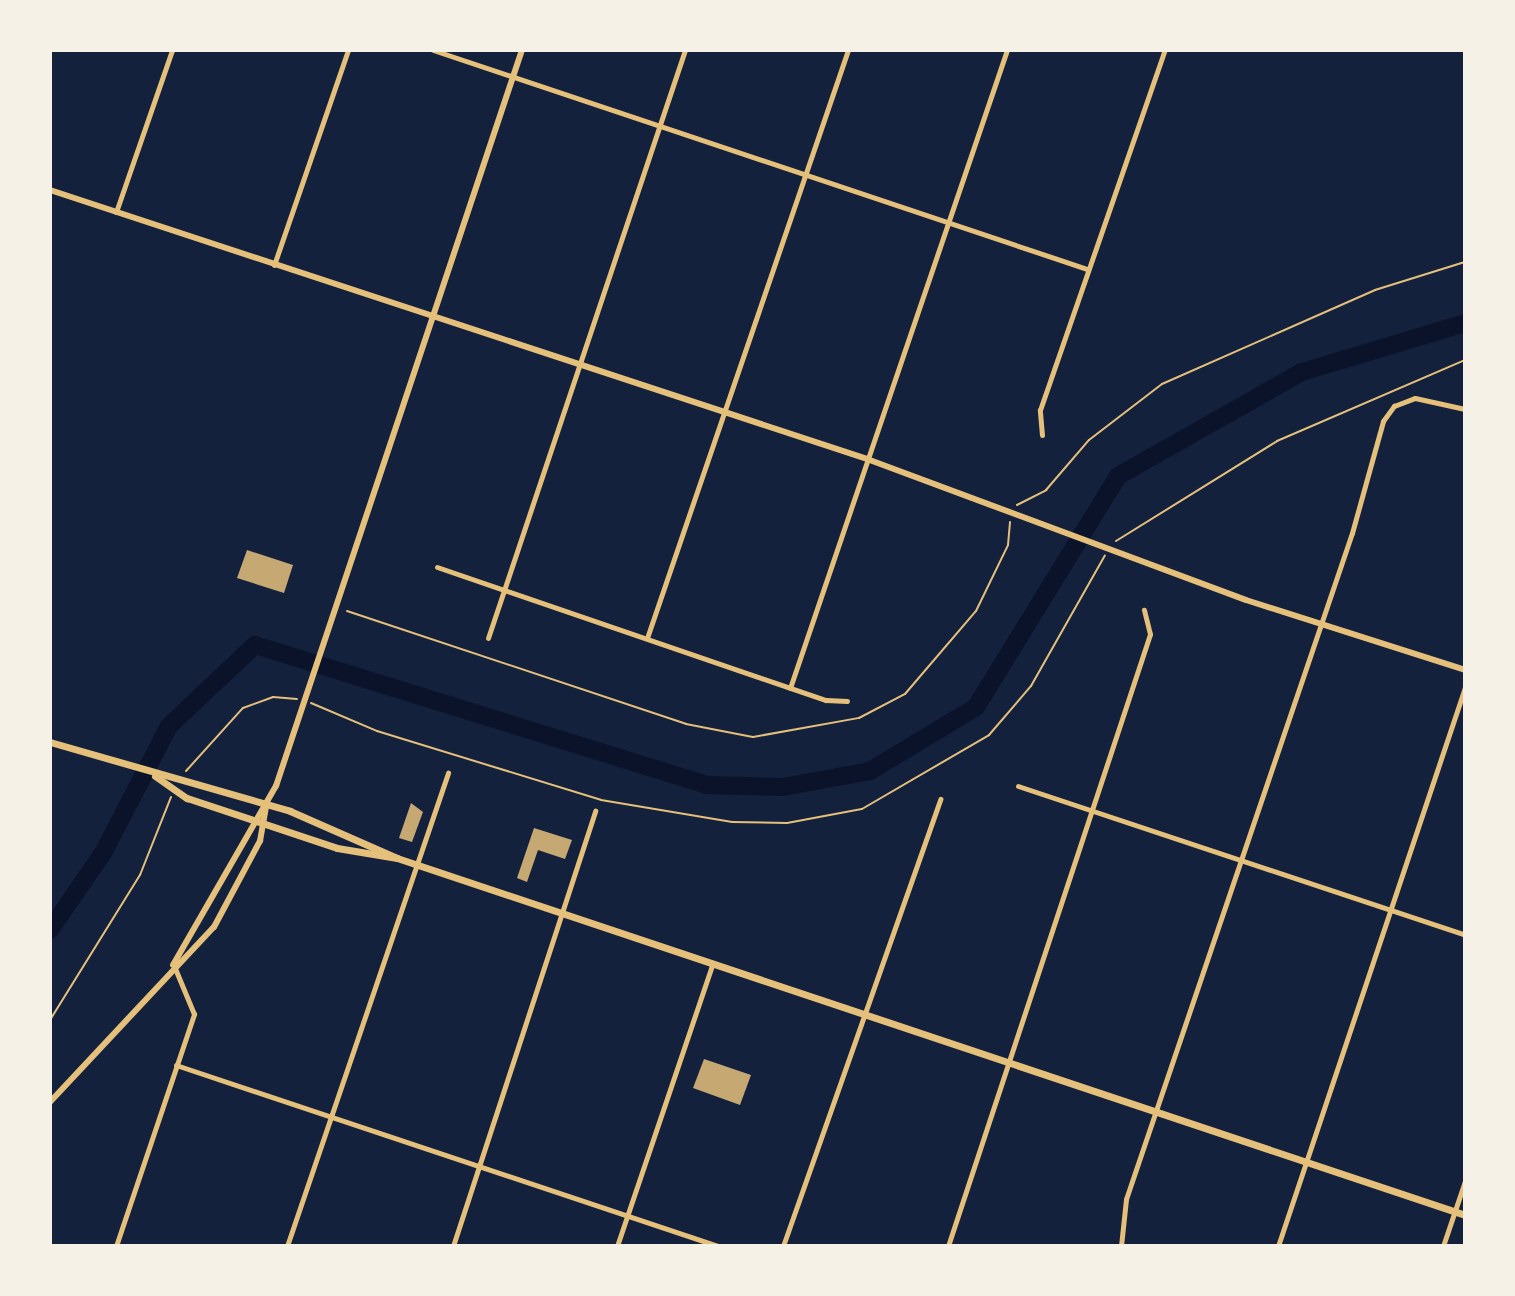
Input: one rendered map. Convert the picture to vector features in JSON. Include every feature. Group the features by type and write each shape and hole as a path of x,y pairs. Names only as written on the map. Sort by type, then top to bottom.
{"main road":[{"path":"50,742 155,776 197,781 266,804 397,858"},
{"path":"155,776 187,798 263,823 397,858 1465,1215"}],"street":[{"path":"116,212 172,50"},
{"path":"274,266 348,50"},
{"path":"433,50 1087,269"},
{"path":"50,1102 225,912 263,823 266,804 297,721 522,50"},
{"path":"488,638 685,50"},
{"path":"647,638 848,50"},
{"path":"790,688 1007,50"},
{"path":"1042,435 1040,410 1165,50"},
{"path":"50,190 867,459 1321,625 1465,670"},
{"path":"1121,1246 1126,1199 1321,625 1383,421 1400,402 1425,398 1465,409"},
{"path":"437,567 790,688 847,701"},
{"path":"948,1246 1150,634 1144,610"},
{"path":"1278,1246 1465,687"},
{"path":"287,1246 448,773"},
{"path":"1018,786 1465,935"},
{"path":"783,1246 862,1013 940,799"},
{"path":"173,965 253,820 266,804"},
{"path":"453,1246 595,811"},
{"path":"617,1246 713,963"},
{"path":"116,1246 194,1014 173,965"},
{"path":"176,1065 718,1246"},
{"path":"1443,1246 1465,1181"}],"path":[{"path":"347,611 686,724 753,737 817,728 859,718 905,694 946,655 1008,545 1013,512 1162,384 1375,290 1465,262"},
{"path":"184,775 224,722 284,696 601,800 732,822 787,823 862,809 989,735 1031,686 1089,575 1124,532 1277,441 1465,360"},
{"path":"50,1020 140,875 178,785"}],"building":[{"path":"247,550 293,565 284,593 237,578"},
{"path":"411,803 423,812 412,842 399,838"},
{"path":"534,828 572,840 565,859 538,850 527,882 517,878"},
{"path":"704,1059 751,1075 740,1105 693,1088"}],"waterway":[{"path":"50,930 103,853 169,726 255,645 706,785 783,787 870,771 976,707 1118,476 1302,372 1465,323"}]}
